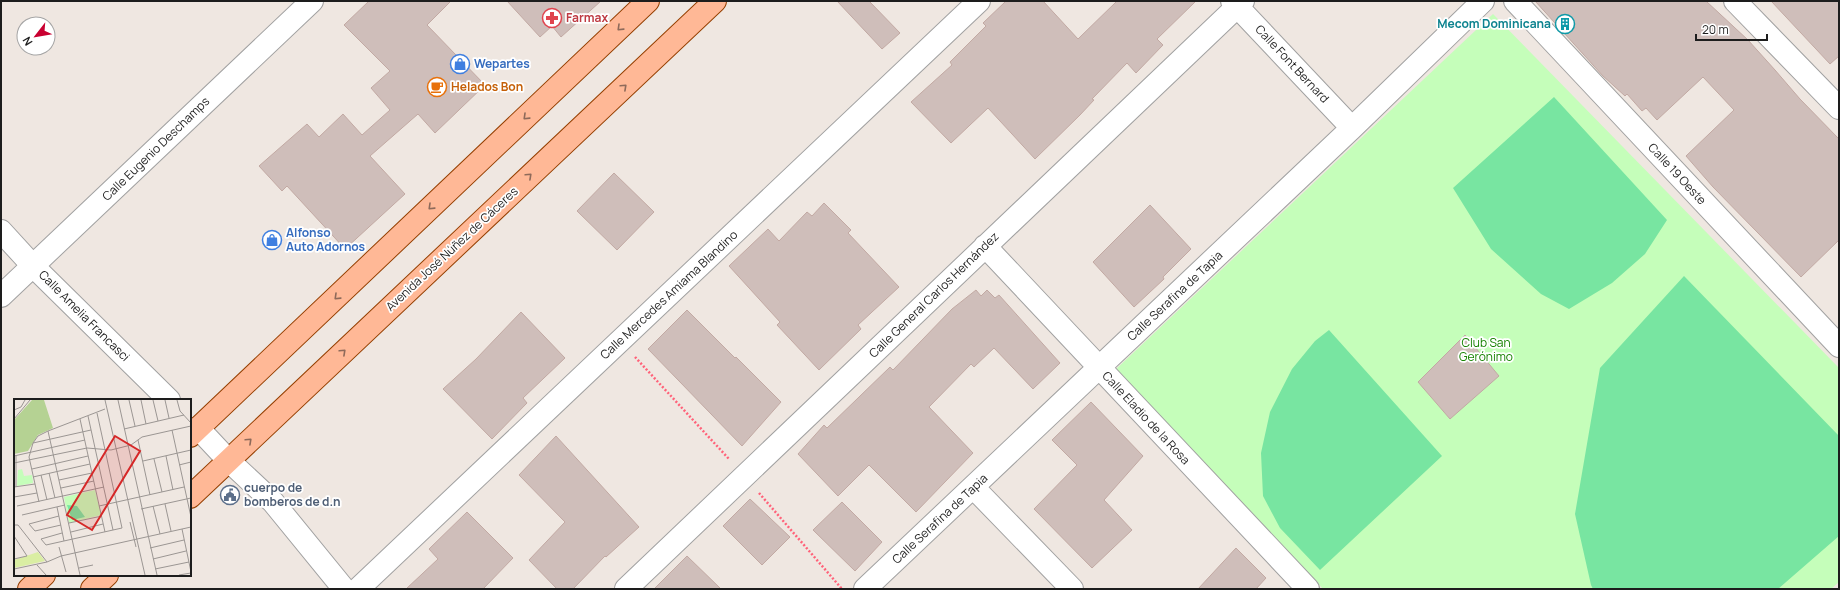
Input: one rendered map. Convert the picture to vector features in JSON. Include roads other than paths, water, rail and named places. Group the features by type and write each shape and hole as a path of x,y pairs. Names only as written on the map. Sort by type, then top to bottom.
{"main road":[{"path":"193,428 648,1"},
{"name":"Avenida José Núñez de Cáceres","path":"191,496 715,1"},
{"path":"30,589 43,576"},
{"path":"92,589 106,576"}],"street":[{"name":"Calle Eugenio Deschamps","path":"1,296 312,1"},
{"name":"Calle Mercedes Amiama Blandino","path":"358,589 979,1"},
{"name":"Calle Serafina de Tapia","path":"865,589 1352,128 1483,1"},
{"name":"Calle 19 Oeste","path":"1515,1 1839,346"},
{"path":"1735,1 1839,108"},
{"name":"Calle Font Bernard","path":"1238,3 1352,128"},
{"name":"Calle General Carlos Hernández","path":"626,589 1238,3"},
{"name":"Calle Amelia Francasci","path":"1,231 33,266 169,399"},
{"name":"Calle Eladio de la Rosa","path":"985,246 1308,589"},
{"path":"193,428 273,502 344,589"},
{"path":"974,486 1072,589"}],"place":[{"name":"Farmax","path":"552,18"},
{"name":"Mecom Dominicana","path":"1565,24"},
{"name":"Wepartes","path":"460,64"},
{"name":"Helados Bon","path":"437,87"},
{"name":"Alfonso Auto Adornos","path":"272,240"},
{"name":"cuerpo de bomberos de d.n","path":"230,495"}],"park label":[{"name":"Club San Gerónimo","path":"1486,350"}]}
